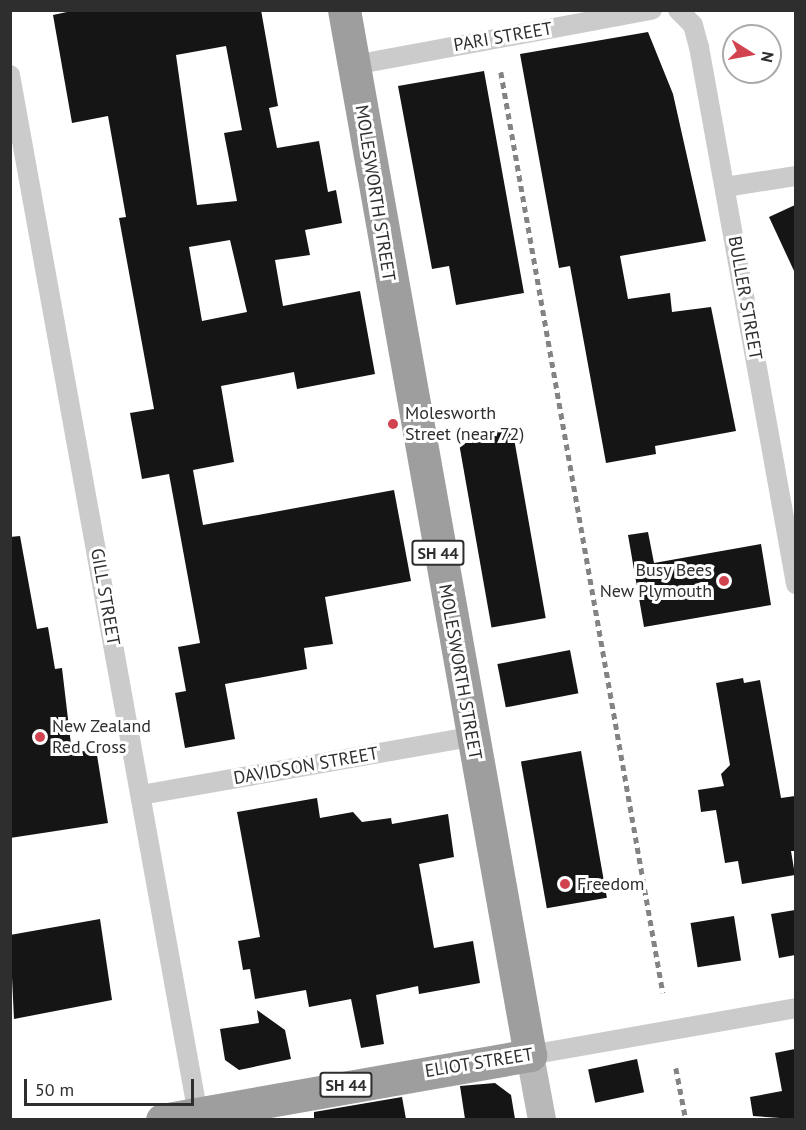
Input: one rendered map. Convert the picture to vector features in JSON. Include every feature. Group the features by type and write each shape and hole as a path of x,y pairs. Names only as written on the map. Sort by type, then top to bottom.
{"highway":[{"name":"MOLESWORTH STREET","path":"344,10 471,737 530,1055"},
{"name":"ELIOT STREET","path":"162,1119 198,1116 530,1055"}],"main road":[{"name":"MOLESWORTH STREET","path":"530,1055 542,1119"}],"street":[{"name":"PARI STREET","path":"354,65 652,10"},
{"name":"BULLER STREET","path":"682,12 699,47 795,584"},
{"name":"GILL STREET","path":"10,75 198,1116"},
{"path":"725,187 795,176"},
{"name":"DAVIDSON STREET","path":"141,795 471,737"},
{"name":"ELIOT STREET","path":"530,1055 795,1008"}],"building":[{"path":"76,10 261,10 278,106 269,108 277,148 319,141 328,192 336,190 342,223 305,230 310,255 275,260 283,306 360,291 375,374 297,389 294,372 221,386 234,462 193,470 203,525 394,490 411,581 325,597 333,644 304,648 307,669 225,684 235,739 185,748 175,693 186,691 178,647 200,643 169,474 142,479 130,413 154,409 119,218 126,217 108,116 72,123 53,15","holes":["226,46 242,130 224,133 237,201 197,205 176,55","230,240 247,312 202,321 189,247"]},
{"path":"648,32 673,94 706,241 620,256 628,299 670,293 672,312 711,307 736,431 655,446 656,454 606,463 570,266 559,268 520,54"},
{"path":"484,71 524,293 456,305 449,266 432,269 398,86"},
{"path":"795,205 795,273 769,217"},
{"path":"512,427 546,618 492,628 458,437"},
{"path":"648,532 654,563 761,544 771,605 644,627 628,535"},
{"path":"20,536 37,629 48,627 55,669 62,668 72,753 96,749 108,823 10,838 10,537"},
{"path":"570,650 578,693 506,707 497,664"},
{"path":"743,678 744,683 760,680 781,798 795,796 795,851 791,851 795,875 742,884 738,861 725,863 716,810 701,812 698,790 724,786 721,774 730,765 716,683"},
{"path":"581,751 607,898 547,908 521,762"},
{"path":"317,798 320,818 353,812 362,822 391,818 392,824 448,814 454,857 419,864 434,948 473,941 480,983 419,994 418,986 376,995 384,1044 361,1048 351,999 309,1007 306,990 255,999 250,969 243,970 238,941 260,937 237,812"},
{"path":"795,910 795,955 779,958 771,914"},
{"path":"734,916 741,960 698,967 691,923"},
{"path":"100,919 112,1000 14,1019 10,935"},
{"path":"257,1010 285,1030 291,1059 239,1070 225,1060 220,1029 259,1023"},
{"path":"795,1049 795,1119 753,1116 750,1097 782,1091 775,1053"},
{"path":"637,1059 644,1092 595,1103 588,1069"},
{"path":"495,1083 511,1095 515,1119 465,1119 460,1086"},
{"path":"402,1097 406,1119 314,1119 314,1112"}],"railway":[{"path":"501,72 663,993"},
{"path":"676,1068 686,1120"}],"place":[{"name":"Molesworth Street (near 72)","path":"393,424"},
{"name":"Busy Bees New Plymouth","path":"724,581"},
{"name":"New Zealand Red Cross","path":"40,737"},
{"name":"Freedom","path":"565,884"}]}
